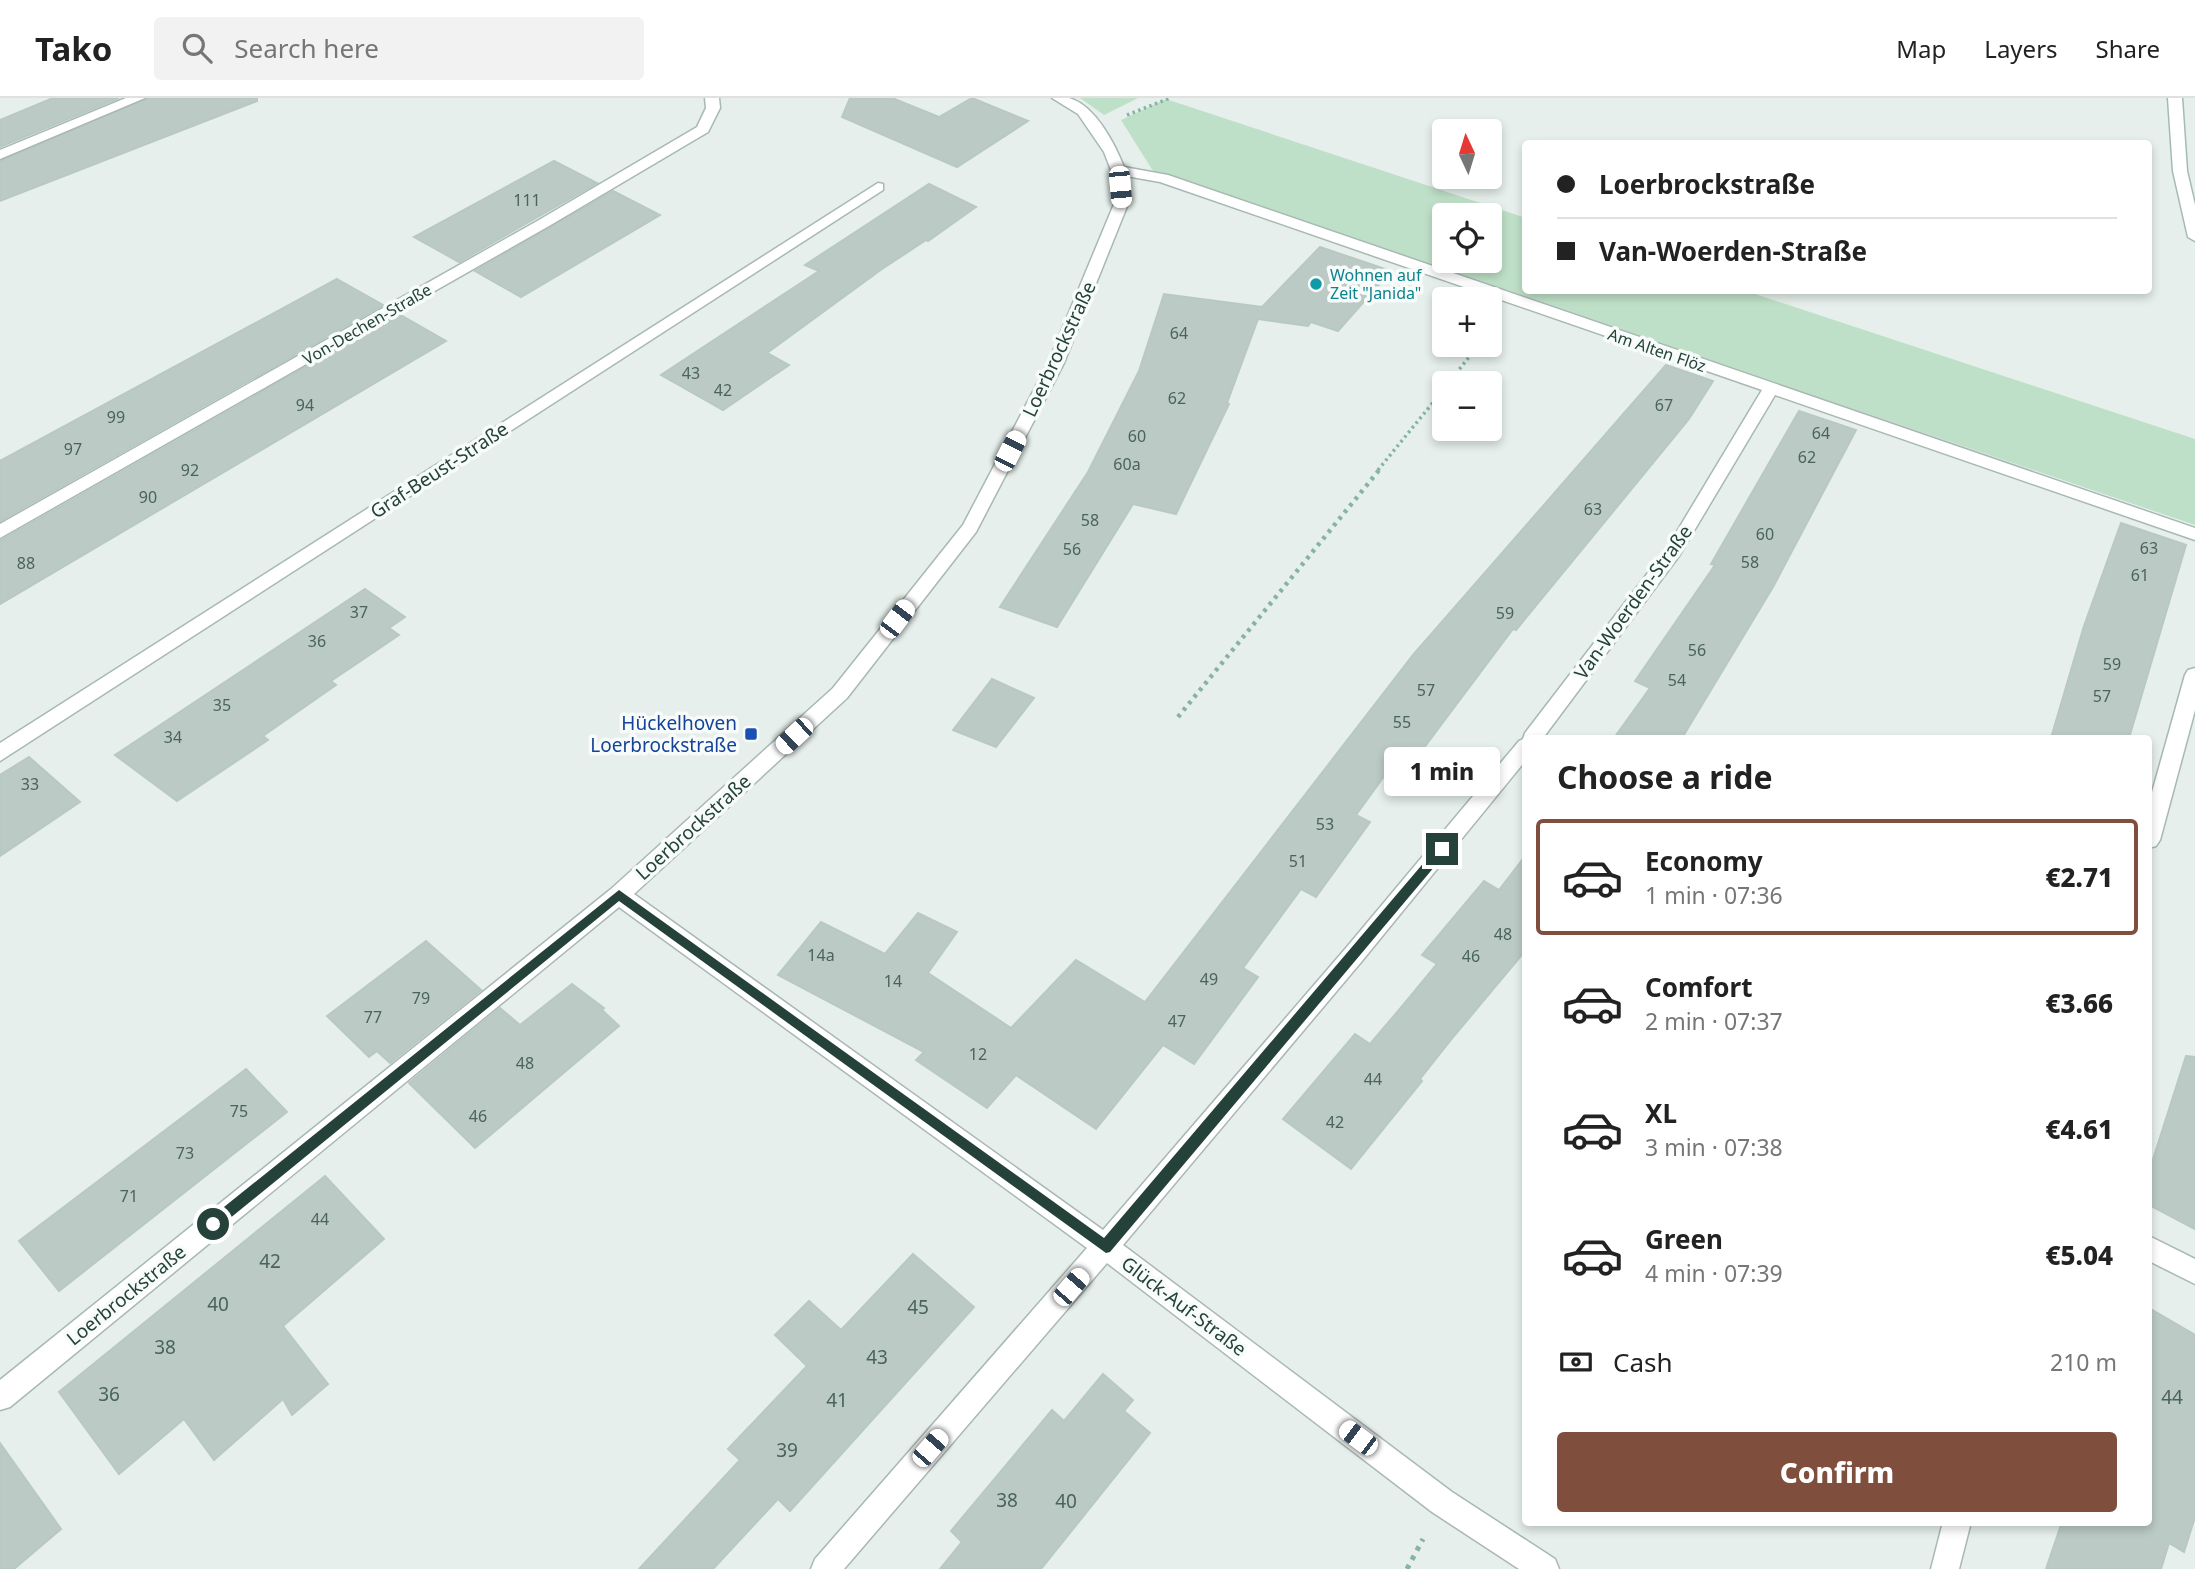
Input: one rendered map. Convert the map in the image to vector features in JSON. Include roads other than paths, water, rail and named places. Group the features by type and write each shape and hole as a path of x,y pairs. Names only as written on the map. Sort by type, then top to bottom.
{"street":[{"path":"0,155 138,98"},
{"name":"Von-Dechen-Straße","path":"0,532 544,223 703,128 713,108 712,98"},
{"name":"Loerbrockstraße","path":"0,1397 619,894 840,693 970,528 1056,363 1121,204 1118,170 1111,152 1083,111 1059,98"},
{"path":"2175,98 2180,171 2195,237"},
{"name":"Am Alten Flöz","path":"1118,170 1163,178 1770,390 2195,534"},
{"name":"Graf-Beust-Straße","path":"0,753 878,187"},
{"name":"Van-Woerden-Straße","path":"1534,735 1673,552 1770,390"},
{"path":"2152,828 2195,675"},
{"path":"825,1569 1106,1247 1392,911 1522,751"},
{"name":"Glück-Auf-Straße","path":"619,894 1106,1247 1442,1502 1545,1569"},
{"path":"2152,1250 2195,1272"},
{"path":"1945,1569 1957,1526"}],"place":[{"name":"Wohnen auf Zeit \"Janida\"","path":"1316,284"},
{"name":"Hückelhoven Loerbrockstraße","path":"751,734"}]}
